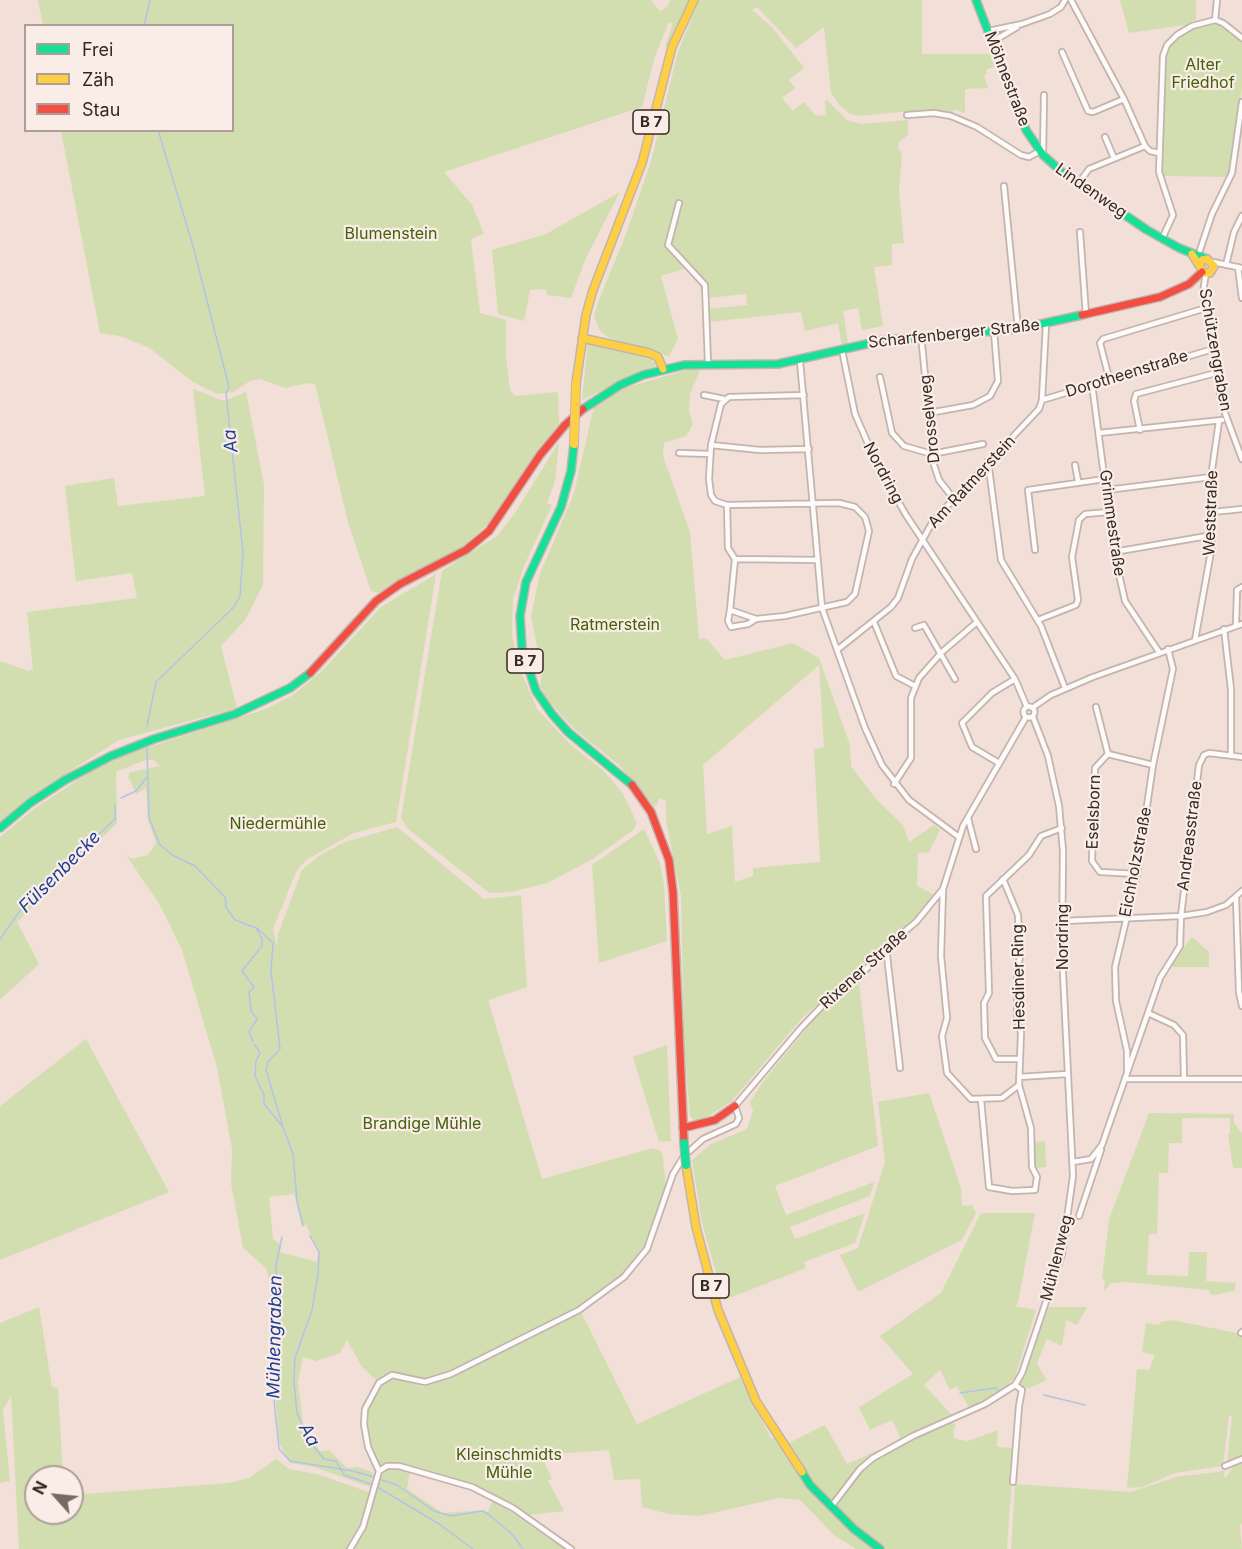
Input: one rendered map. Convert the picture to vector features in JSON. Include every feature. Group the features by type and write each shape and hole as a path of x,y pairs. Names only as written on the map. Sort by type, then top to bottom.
{"main road":[{"name":"Möhnestraße","path":"976,0 1023,122 1041,153"},
{"name":"B 7","path":"692,3 672,47 642,163 593,290 582,338 576,383 571,471 561,507 532,568 522,601 520,616 525,663 536,691 552,714 568,732 628,781 657,823 669,860 673,892 686,1166 696,1227 718,1310 756,1401 805,1479 831,1507 880,1549"},
{"name":"Lindenweg","path":"1041,153 1078,184 1162,239 1210,260"},
{"path":"1192,254 1205,271 1210,260"},
{"name":"Scharfenberger Straße","path":"0,828 30,803 65,780 111,756 154,739 235,714 290,688 318,667 376,601 400,584 466,550 489,531 540,455 565,425 583,409 620,385 663,369 708,363 758,365 800,361 870,342 921,335 1018,329 1046,324 1172,292 1188,284 1205,271 1210,260"},
{"path":"582,338 649,353 658,357 663,369"},
{"path":"683,1128 716,1120 735,1106"}],"street":[{"path":"988,31 1022,24 1056,11 1065,0"},
{"path":"1071,0 1124,99 1145,146 1150,151 1159,153"},
{"path":"1215,20 1217,0"},
{"path":"1162,239 1171,224 1173,213 1160,177 1162,60 1165,48 1173,37 1185,30 1215,20 1223,23 1242,38"},
{"path":"992,42 1022,24"},
{"path":"1062,52 1088,111 1093,112 1124,99"},
{"name":"Lindenweg","path":"1041,153 1044,95"},
{"path":"1200,250 1212,214 1232,173 1240,142 1242,102"},
{"path":"907,115 930,113 951,116 977,127 1024,157 1041,153"},
{"path":"1105,137 1114,158"},
{"path":"1078,184 1087,170 1145,146"},
{"path":"1004,186 1018,329"},
{"path":"679,203 668,245 705,285 708,363"},
{"path":"1226,265 1234,232 1242,216"},
{"path":"1080,232 1086,315"},
{"path":"1210,260 1240,268 1242,298"},
{"path":"1205,271 1226,265"},
{"name":"Schützengraben","path":"1205,271 1203,287 1216,373 1228,420 1242,459"},
{"path":"1109,378 1101,340 1206,308"},
{"path":"1042,400 1046,324"},
{"path":"929,413 973,405 990,396 998,381 994,331"},
{"name":"Drosselweg","path":"921,335 932,454 939,480 953,498"},
{"name":"Dorotheenstraße","path":"1042,400 1109,378 1213,349"},
{"name":"Nordring","path":"842,350 853,405 866,441 892,492 1014,679 1030,707 1048,756 1062,828 1067,1074 1073,1162"},
{"path":"800,361 822,608 872,745 894,784 920,810 959,837"},
{"path":"1140,430 1134,401 1136,394 1216,373"},
{"path":"880,377 892,433 897,440 910,449 932,454 983,444"},
{"name":"Grimmestraße","path":"1092,384 1114,552 1128,607 1159,652"},
{"path":"704,395 724,399 804,396"},
{"path":"724,399 710,454 711,495 715,501 727,505 839,503 855,507 865,517 869,531 855,594 847,602 756,619 748,624 731,627 728,621 735,559 728,548 727,505"},
{"name":"Am Ratmerstein","path":"837,650 874,622 898,598 922,538 953,498 1033,418 1042,400"},
{"path":"1099,433 1228,420"},
{"name":"Weststraße","path":"1195,640 1213,535 1211,477 1219,421"},
{"path":"711,445 760,450 809,449"},
{"path":"679,453 710,454"},
{"path":"988,461 1001,560 1038,620 1065,688"},
{"path":"1075,465 1078,481"},
{"path":"1107,490 1211,477"},
{"path":"1035,550 1028,490 1078,481 1105,479"},
{"path":"1213,512 1242,509"},
{"path":"1038,620 1076,605 1078,600 1072,557 1079,520 1085,514 1109,512"},
{"path":"1114,552 1213,535"},
{"path":"735,559 818,560"},
{"path":"1033,717 1026,717 1023,712 1065,688 1239,624 1237,590 1242,587"},
{"path":"730,610 756,619"},
{"path":"874,622 896,676 915,686"},
{"path":"894,784 911,758 911,698 915,686 929,665 977,622"},
{"path":"915,628 924,625 942,652 955,679"},
{"path":"1224,629 1231,689 1231,755 1242,758"},
{"name":"Eichholzstraße","path":"1127,1077 1127,1051 1116,1001 1114,972 1137,874 1153,765 1173,669 1168,649"},
{"path":"999,763 972,747 962,723 992,693 1014,679"},
{"name":"Eselsborn","path":"1096,707 1108,754"},
{"name":"Rixener Straße","path":"378,1473 368,1447 364,1424 369,1400 382,1380 395,1375 425,1382 445,1376 579,1310 606,1293 624,1277 647,1249 680,1162 703,1139 736,1124 739,1118 735,1106 814,1014 860,976 886,947 916,922 943,889 959,837 968,818 1026,717"},
{"name":"Andreasstraße","path":"1181,916 1198,768 1203,757 1209,753 1231,755"},
{"name":"Eselsborn","path":"1108,754 1153,765"},
{"name":"Eselsborn","path":"1108,754 1095,768 1092,861 1100,872 1137,874"},
{"path":"968,818 976,849"},
{"path":"1020,1059 995,1059 992,1047 986,1040 984,1003 989,993 986,896 1030,853 1041,836 1062,828"},
{"name":"Hesdiner Ring","path":"1003,879 1017,915 1020,958 1017,1019 1020,1030 1019,1084"},
{"path":"943,889 941,956 947,1018 942,1036 946,1073 970,1099 1004,1098 1019,1084 1031,1128 1032,1167 1037,1178 1035,1190 1012,1191 989,1187 981,1100"},
{"path":"1063,921 1181,916 1211,911 1236,898 1242,891"},
{"path":"1236,898 1239,992 1242,1006"},
{"name":"Mühlenweg","path":"1079,1216 1161,974 1180,946 1181,916"},
{"path":"886,947 900,1068"},
{"path":"1148,1013 1174,1026 1183,1035 1184,1079"},
{"path":"1127,1051 1131,1053 1136,1049"},
{"path":"1020,1077 1067,1074"},
{"path":"1127,1077 1242,1079"},
{"path":"1073,1162 1091,1159 1102,1145"},
{"name":"Mühlenweg","path":"1013,1482 1018,1406 1022,1390 1015,1385 1022,1373 1062,1254 1070,1211 1073,1162"},
{"path":"831,1507 860,1469 879,1454 985,1404 1015,1385"},
{"path":"1225,1466 1242,1459"},
{"path":"350,1549 363,1527 378,1473 387,1466 399,1466 472,1486 513,1508 571,1549"}],"green space":[{"name":"Blumenstein","path":"38,0 651,0 660,11 668,6 670,0 689,0 667,47 665,46 673,23 669,22 655,56 642,107 444,172 472,205 484,234 471,239 480,313 506,320 506,356 510,390 515,396 558,392 559,424 535,453 490,522 466,544 445,558 393,583 379,593 371,591 348,522 315,384 285,388 260,379 250,381 234,392 217,394 193,382 148,347 120,336 100,333 61,132 234,132 234,24 43,24"},
{"path":"699,0 922,0 922,54 990,54 995,66 986,70 987,74 984,76 988,88 965,89 965,113 954,109 953,113 909,111 861,116 850,114 840,106 831,93 824,27 796,48 757,7 752,10 772,27 804,68 789,80 795,88 782,98 793,111 804,102 816,116 826,115 825,100 827,100 847,120 861,124 908,120 908,135 899,142 898,148 902,155 899,191 904,243 892,244 892,265 874,267 883,326 862,330 858,308 843,311 848,343 842,345 838,323 805,331 801,312 709,322 708,309 747,305 746,294 708,298 707,284 687,268 661,276 678,339 669,356 609,338 600,331 594,316 598,302 626,234 651,161 678,52"},
{"path":"1120,0 1196,0 1196,20 1185,25 1129,33"},
{"name":"Alter Friedhof","path":"1214,22 1242,42 1242,88 1230,171 1225,177 1163,176 1161,159 1164,60 1168,47 1187,30"},
{"path":"620,192 586,258 571,298 547,295 546,289 530,290 524,321 498,314 492,250 546,234"},
{"path":"588,342 648,357 657,365 582,400"},
{"name":"Ratmerstein","path":"693,368 700,370 690,394 689,411 693,424 686,436 664,443 663,456 690,532 699,639 706,638 725,660 793,643 819,658 850,745 851,766 875,798 903,825 909,842 934,825 940,830 929,852 918,853 917,886 935,895 903,930 802,1018 732,1101 707,1117 695,1121 690,1116 684,1042 681,896 666,820 666,801 660,798 655,807 619,765 574,729 546,698 540,686 542,672 531,616 540,574 574,493 594,406 625,388","holes":["819,665 824,747 814,749 820,862 753,868 753,876 735,882 732,826 707,834 703,765"]},
{"path":"193,389 224,401 246,392 264,485 263,585 245,620 221,646 237,708 119,740 34,794 0,822 0,661 29,671 33,669 27,612 137,598 132,573 76,581 65,486 114,478 118,506 205,496"},
{"path":"559,442 555,481 547,503 552,505 525,564 513,599 512,635 518,664 537,709 571,745 604,771 623,794 637,823 633,830 593,859 547,883 511,892 489,893 407,828 401,818 442,571 497,536 515,513"},
{"path":"436,574 396,822 354,833 306,860 296,872 273,929 277,946 278,934 302,870 320,855 345,842 397,827 484,899 521,895 527,987 489,1000 489,1003 542,1179 653,1148 661,1151 666,1188 645,1249 624,1275 579,1308 452,1372 424,1380 391,1374 377,1381 362,1367 347,1340 340,1353 316,1361 303,1357 298,1383 303,1423 320,1451 329,1450 347,1468 357,1467 373,1472 370,1487 314,1467 290,1463 279,1443 273,1371 278,1318 270,1315 270,1283 266,1268 243,1248 231,1183 232,1149 217,1067 182,950 160,905 126,855 132,859 148,855 156,843 148,820 146,788 136,794 128,776 130,772 160,766 154,760 145,760 116,772 117,823 17,922 39,964 0,1000 0,837 34,809 93,770 131,753 266,709 293,695 322,671 381,607","holes":["294,1194 302,1227 306,1225 318,1252 317,1262 280,1252 281,1245 273,1239 269,1197"]},
{"path":"644,829 660,863 664,885 667,941 599,963 592,865"},
{"path":"1192,937 1209,952 1209,967 1170,967"},
{"path":"859,983 878,1146 775,1186 786,1215 874,1182 870,1196 790,1227 795,1239 865,1213 855,1243 804,1262 806,1268 724,1300 702,1223 692,1160 711,1144 747,1129 753,1111 750,1102 766,1078 820,1012"},
{"path":"86,1039 169,1192 0,1260 0,1106"},
{"path":"667,1045 671,1141 659,1142 633,1057"},
{"path":"929,1093 961,1188 962,1206 972,1205 976,1213 962,1240 858,1292 840,1255 858,1248 885,1162 878,1102"},
{"path":"1149,1113 1234,1114 1234,1123 1242,1133 1242,1168 1233,1168 1228,1134 1230,1134 1230,1118 1182,1118 1182,1143 1169,1143 1168,1173 1159,1173 1157,1234 1149,1234 1147,1275 1188,1276 1189,1252 1207,1252 1206,1281 1236,1283 1234,1291 1213,1295 1209,1290 1126,1282 1111,1283 1104,1291 1105,1279 1102,1279 1109,1219"},
{"path":"1045,1141 1046,1167 1034,1168 1033,1142"},
{"path":"981,1213 1035,1213 1018,1303 1015,1306 1036,1310 1015,1377 1002,1391 969,1408 957,1386 950,1390 940,1370 924,1385 952,1415 901,1439 892,1420 870,1430 859,1407 913,1374 880,1336 941,1293"},
{"path":"39,1307 52,1387 58,1388 62,1465 24,1465 24,1525 84,1525 84,1494 229,1483 249,1478 276,1459 289,1469 317,1474 371,1493 362,1525 348,1549 19,1549 11,1396 3,1410 10,1481 0,1483 0,1323"},
{"path":"1049,1307 1087,1307 1077,1325 1066,1320 1062,1346 1047,1339 1037,1363 1046,1380 1029,1388 1021,1386 1020,1381"},
{"name":"Kleinschmidts Mühle","path":"581,1312 637,1424 740,1377 771,1438 789,1443 825,1425 847,1464 879,1450 880,1459 951,1422 956,1425 953,1431 955,1439 968,1441 998,1430 997,1447 1014,1448 1007,1549 856,1549 834,1535 800,1500 779,1498 699,1516 668,1514 642,1507 640,1479 614,1480 609,1450 541,1455 552,1479 548,1480 564,1511 528,1515 461,1480 394,1463 378,1466 366,1437 366,1418 371,1401 385,1382 399,1379 423,1387 452,1377"},
{"path":"1172,1320 1242,1334 1242,1457 1227,1463 1232,1416 1229,1416 1223,1466 1175,1473 1142,1487 1127,1488 1137,1369 1149,1370 1155,1355 1142,1352 1146,1323 1159,1325 1160,1322"},
{"path":"1242,1462 1242,1524 1240,1525 1242,1549 1011,1549 1015,1484 1131,1492 1176,1477 1224,1471 1225,1479 1233,1467"},
{"path":"389,1469 403,1469 410,1472 407,1489 443,1513 484,1510 488,1512 493,1500 565,1549 355,1549 366,1526 379,1476"}],"waterway":[{"name":"Aa","path":"144,24 150,0"},
{"name":"Aa","path":"147,726 156,682 234,607 240,596 243,553 226,393 229,387 193,246 159,132"},
{"name":"Aa","path":"147,748 149,818 160,845 174,856 195,866 225,897 226,907 235,920 256,928 262,939 262,946 242,971 254,987 249,992 251,1011 257,1019 249,1032 253,1042"},
{"name":"Fülsenbecke","path":"121,798 136,791 147,777"},
{"name":"Fülsenbecke","path":"0,939 22,908 115,819 115,805"},
{"name":"Mühlengraben","path":"257,928 273,943 271,971 280,1049 268,1062 266,1070 283,1127"},
{"name":"Aa","path":"255,1045 260,1053 256,1061 255,1076 264,1095 264,1104 283,1127 293,1154 297,1201 303,1225"},
{"name":"Aa","path":"310,1236 319,1252 318,1274 312,1310 295,1358 294,1381 297,1413 310,1442 324,1459 336,1461 344,1475 374,1485 439,1524 473,1549"},
{"name":"Mühlengraben","path":"282,1237 276,1265 278,1323 271,1371 279,1449 290,1461 353,1471 374,1477"},
{"path":"960,1393 995,1388 998,1390"},
{"path":"1044,1395 1085,1405"},
{"name":"Mühlengraben","path":"379,1479 397,1485 434,1511 451,1516 482,1511 512,1534 523,1549"}],"traffic: fast":[{"path":"976,0 1026,130 1043,155 1063,173 1147,230 1179,248 1207,259"},
{"path":"583,409 620,385 643,375 684,365 778,364 884,340 1018,329 1082,315"},
{"path":"574,444 571,471 561,507 526,582 520,616 522,648 536,691 552,714 568,732 632,785"},
{"path":"0,828 30,803 65,780 111,756 154,739 235,714 290,688 310,673"},
{"path":"684,1143 686,1165"},
{"path":"802,1472 810,1485 854,1529 880,1549"}],"traffic: slow":[{"path":"576,383 586,315 593,290 642,163 672,47 694,0"},
{"path":"1192,254 1204,273 1210,273 1214,266 1207,259 1202,260 1199,265"},
{"path":"582,338 649,353 658,357 663,369"},
{"path":"574,444 576,383"},
{"path":"686,1165 696,1227 718,1310 756,1401 802,1472"}],"traffic: jam":[{"path":"1082,315 1160,297 1189,284 1202,272"},
{"path":"310,673 376,601 400,584 466,550 489,531 540,455 565,425 583,409"},
{"path":"632,785 651,812 669,860 673,892 684,1143"},
{"path":"683,1128 715,1120 735,1106"}],"park label":[{"name":"Niedermühle","path":"278,824"},
{"name":"Brandige Mühle","path":"422,1124"}]}
